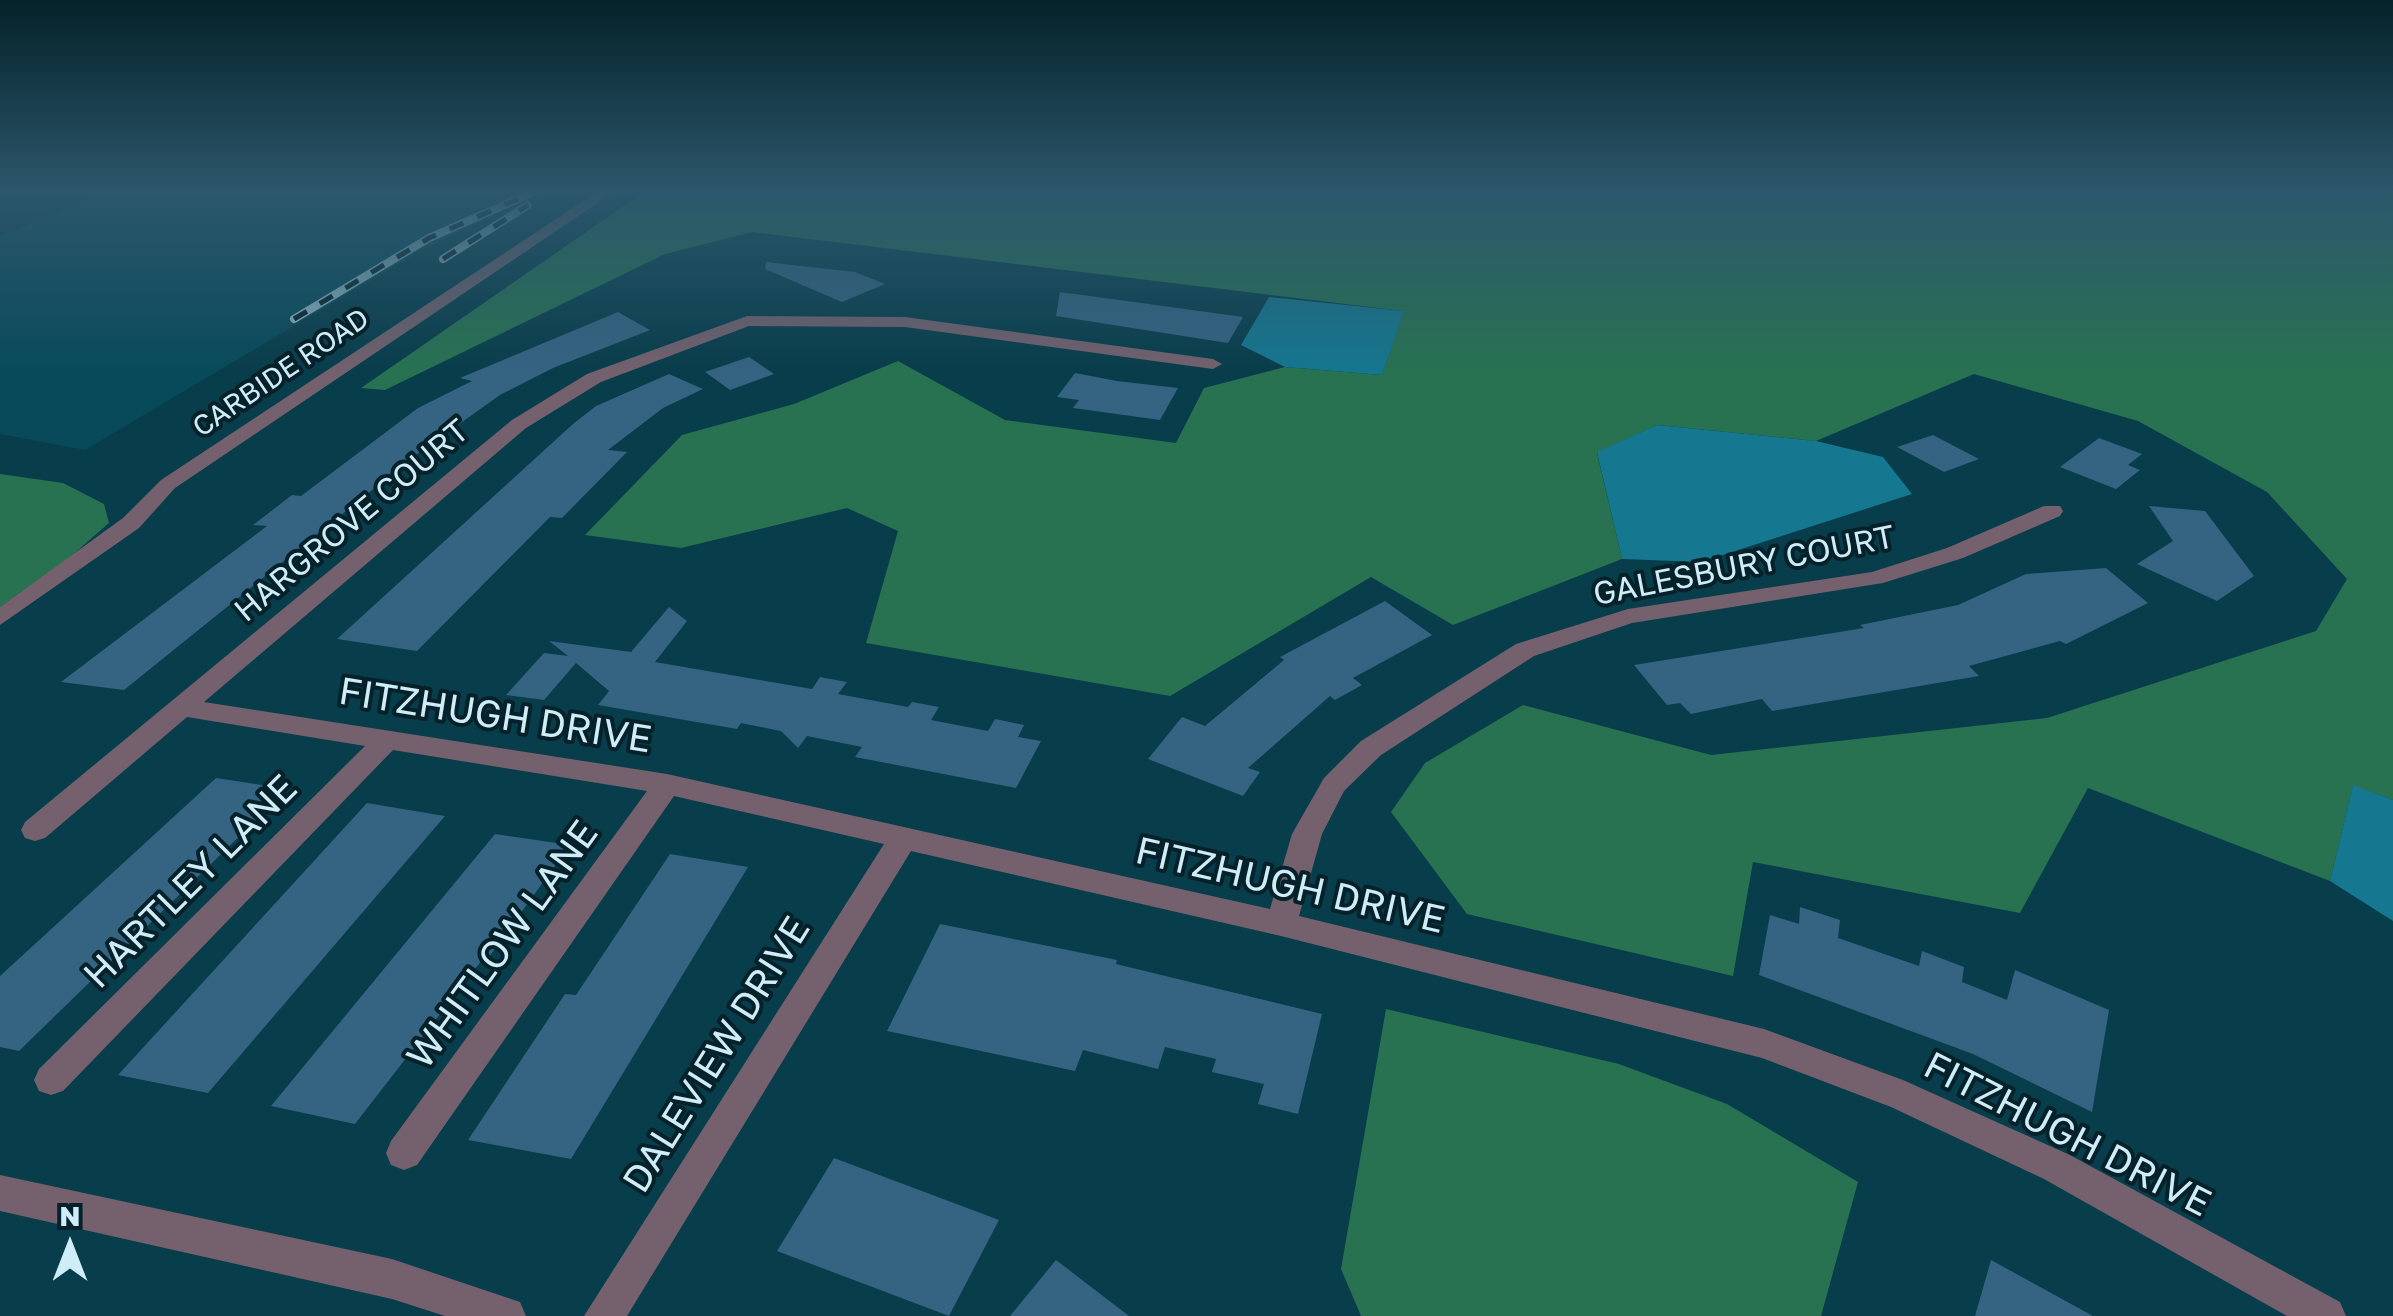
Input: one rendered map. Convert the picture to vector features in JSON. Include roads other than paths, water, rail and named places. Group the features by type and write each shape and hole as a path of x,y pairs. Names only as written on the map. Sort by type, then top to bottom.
{"street":[{"name":"CARBIDE ROAD","path":"0,618 131,523 168,484 515,253"},
{"name":"HARGROVE COURT","path":"35,830 554,399 638,358 747,321 905,322 1213,364"},
{"name":"GALESBURY COURT","path":"1282,924 1308,834 1334,786 1371,748 1526,650 1628,616 1888,575 1955,553 2052,510"},
{"name":"FITZHUGH DRIVE","path":"180,707 667,784 1282,924 1764,1044 1903,1096 2057,1167 2274,1302 2326,1316"},
{"name":"HARTLEY LANE","path":"51,1080 388,740"},
{"name":"WHITLOW LANE","path":"404,1153 667,784"},
{"name":"DALEVIEW DRIVE","path":"604,1316 903,839"},
{"path":"0,1192 392,1280 506,1316"}],"railway":[{"path":"294,319 403,253"},
{"path":"443,259 452,253"}]}
